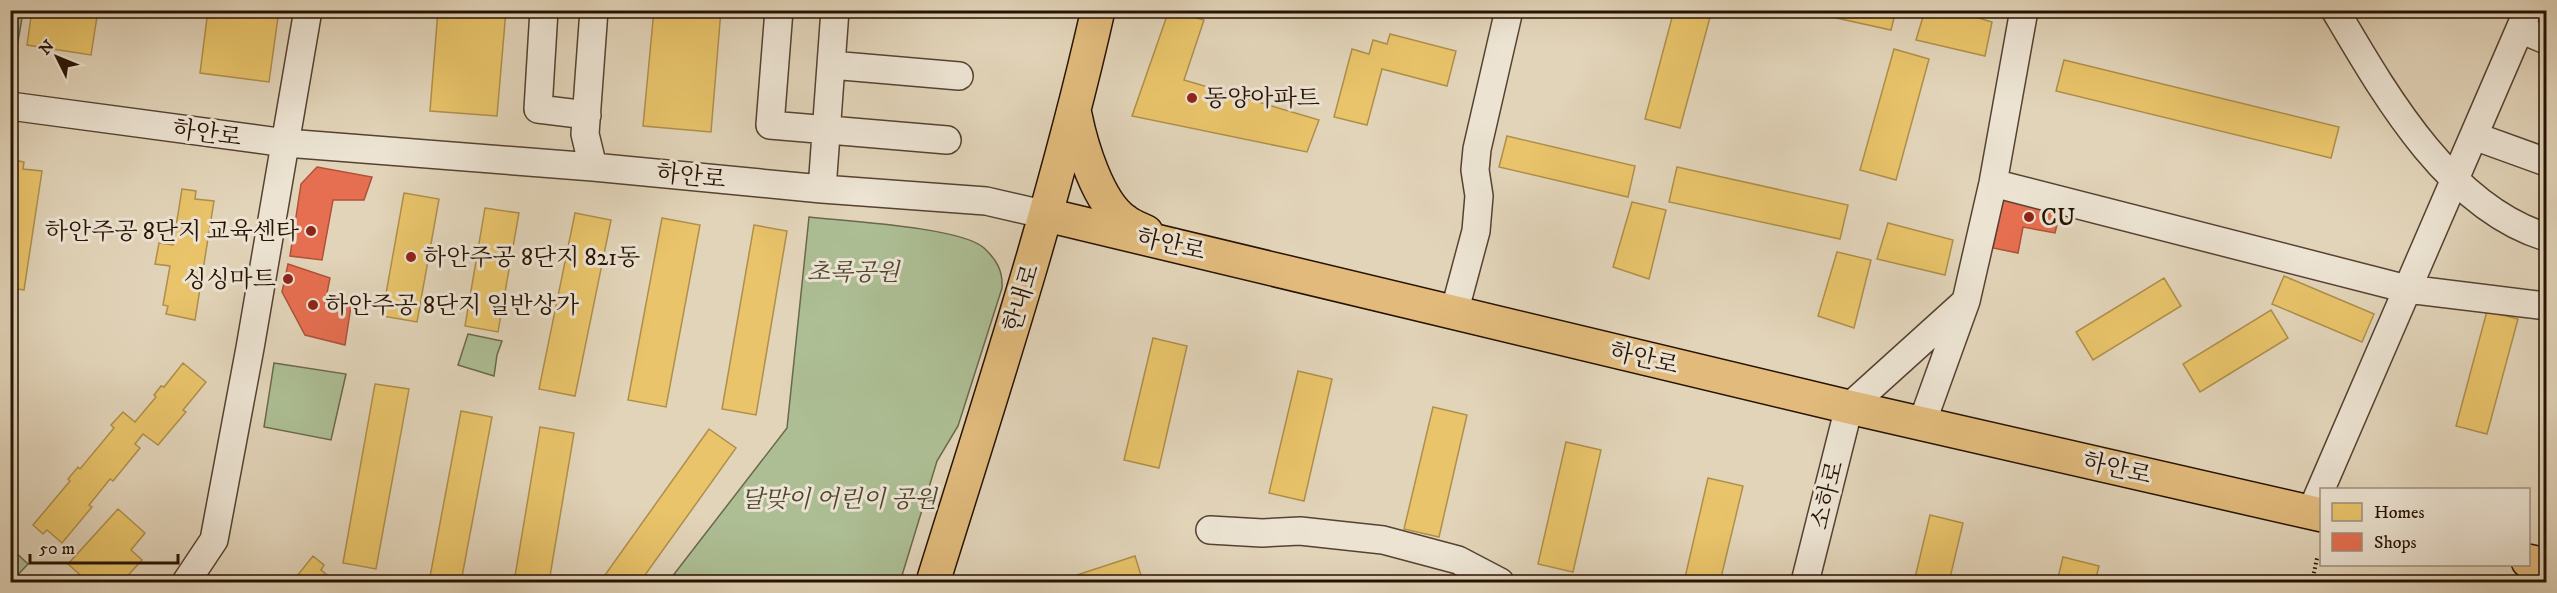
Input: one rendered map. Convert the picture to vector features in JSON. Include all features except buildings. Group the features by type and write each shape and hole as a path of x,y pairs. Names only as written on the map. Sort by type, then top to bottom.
{"main road":[{"name":"한내로","path":"933,582 1047,215 1074,114 1098,10"},
{"path":"1074,114 1086,157 1096,182 1110,205 1124,221 1170,243"},
{"name":"하안로","path":"1047,215 1849,407 2316,513"},
{"path":"2530,561 2547,565"}],"street":[{"path":"186,582 214,540 308,10"},
{"path":"544,10 538,109 587,115"},
{"path":"593,167 585,134 594,10"},
{"path":"779,10 770,125 947,140"},
{"path":"1454,313 1476,231 1479,196 1475,170 1477,149 1509,10"},
{"path":"1922,423 1966,301 1993,183 2024,10"},
{"path":"2335,10 2384,92 2426,146 2455,178 2486,208 2547,237"},
{"path":"822,189 831,65 832,11"},
{"path":"2524,20 2547,40"},
{"name":"하안로","path":"2326,488 2407,289 2524,20"},
{"path":"831,65 958,76"},
{"name":"하안로","path":"10,106 286,143 986,201 1047,215"},
{"path":"2474,136 2547,162"},
{"path":"1993,183 2407,289 2547,306"},
{"path":"1849,407 1966,301"},
{"name":"소하로","path":"1805,582 1849,407"},
{"path":"1210,530 1262,533 1300,531 1383,540 1458,560 1500,582"}],"path":[{"path":"2312,582 2317,558"}],"green space":[{"path":"10,11 23,12 16,53 11,52"},
{"name":"달맞이 어린이 공원","path":"809,217 901,226 952,235 984,248 996,261 1000,271 1002,288 958,426 937,461 900,582 668,582 787,428"},
{"path":"468,334 502,341 494,376 458,365"},
{"path":"274,363 346,374 331,440 264,427"},
{"path":"10,547 28,564 11,582 10,582"}],"place":[{"name":"동양아파트","path":"1192,98"},
{"name":"CU","path":"2029,217"},
{"name":"하안주공 8단지 교육센타","path":"311,231"},
{"name":"하안주공 8단지 821동","path":"411,257"},
{"name":"싱싱마트","path":"288,279"},
{"name":"하안주공 8단지 일반상가","path":"313,305"}],"park label":[{"name":"초록공원","path":"853,272"}]}
